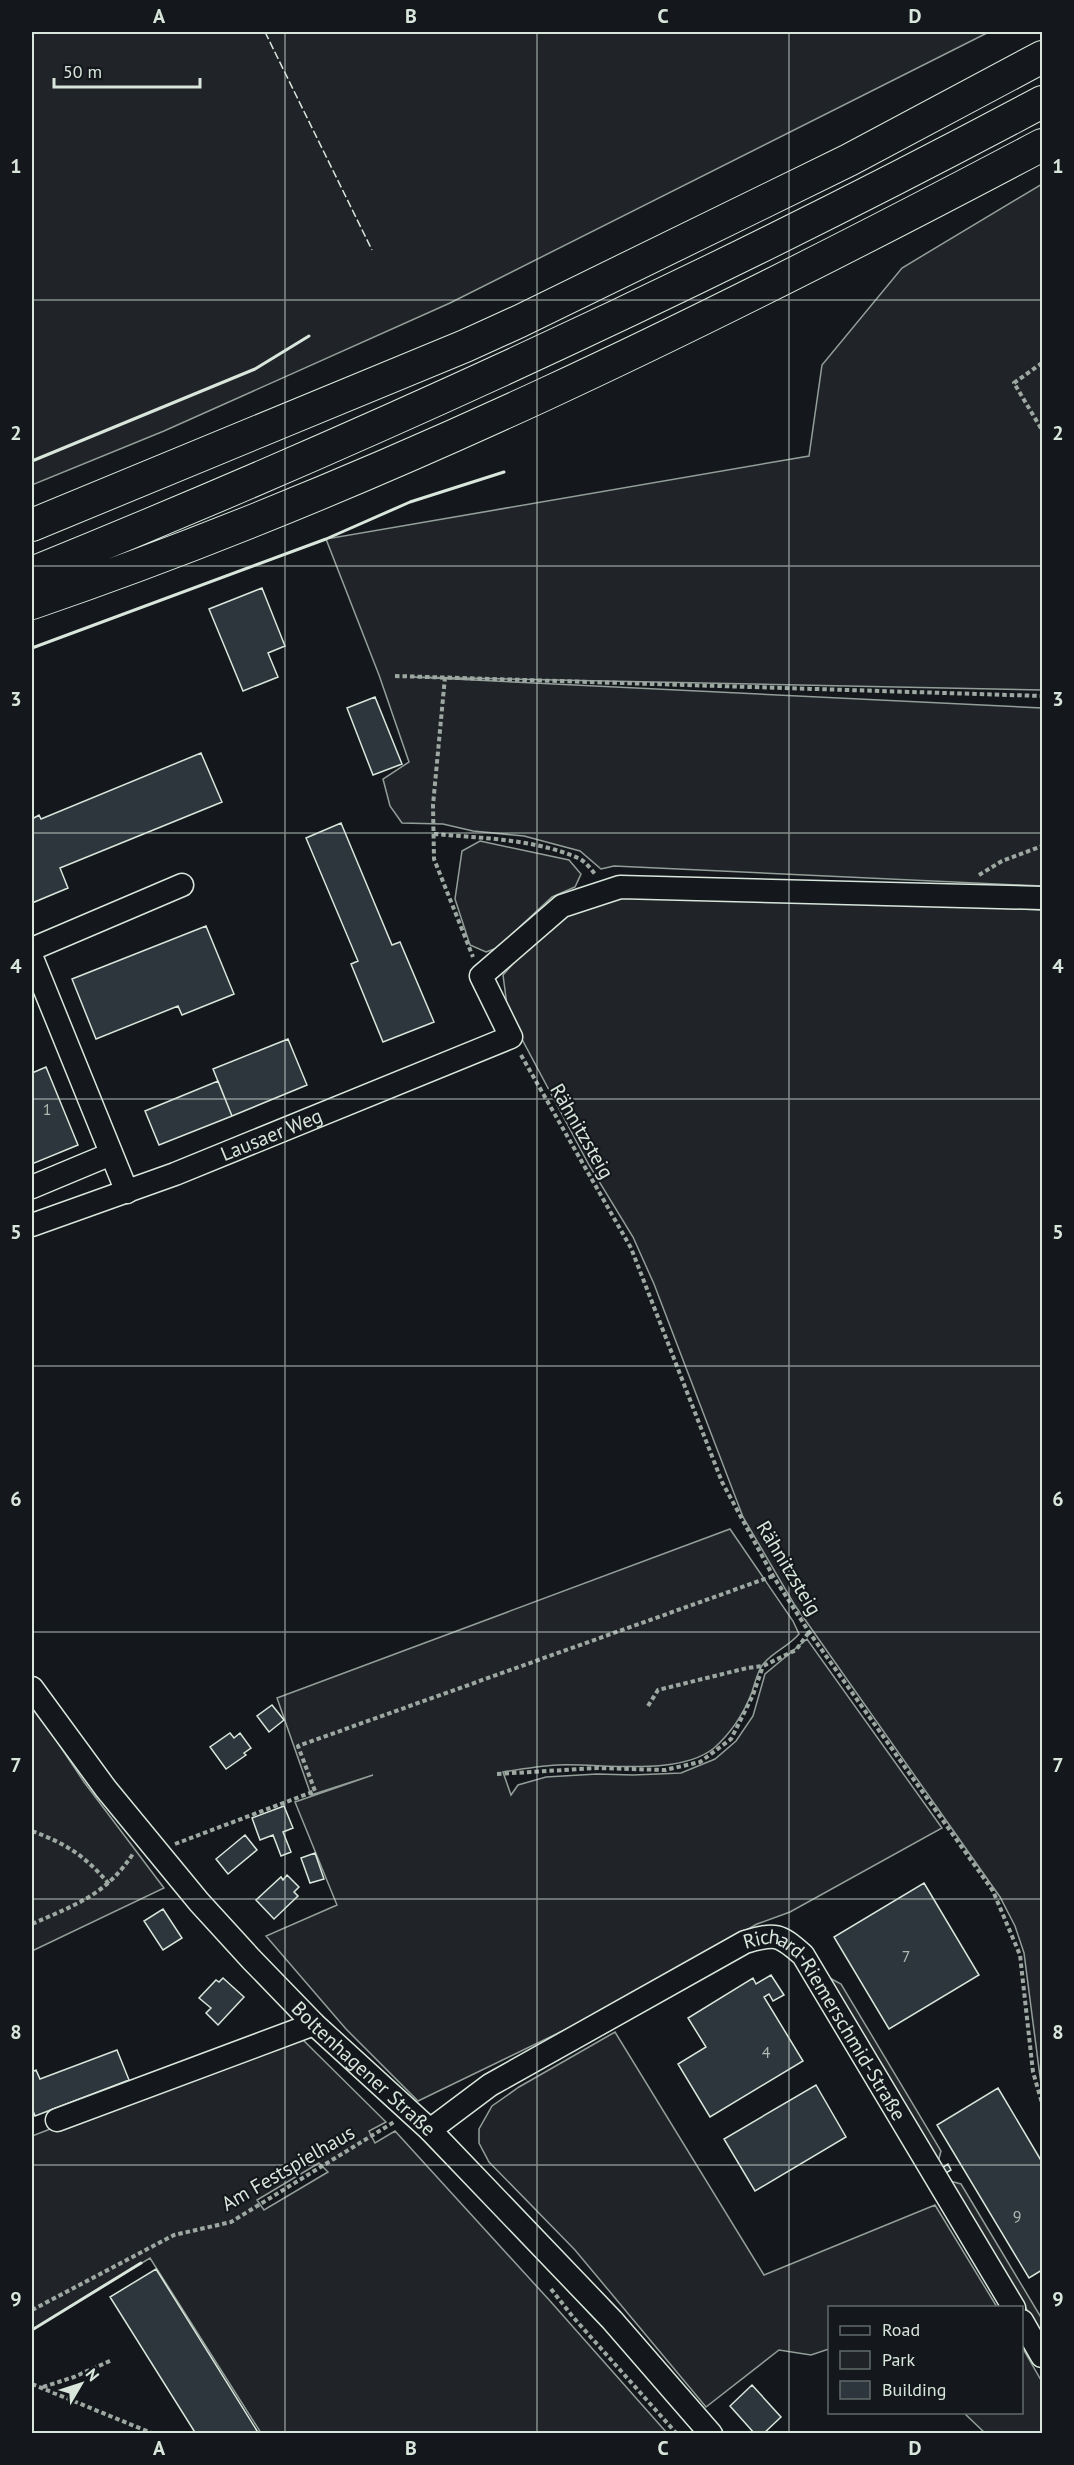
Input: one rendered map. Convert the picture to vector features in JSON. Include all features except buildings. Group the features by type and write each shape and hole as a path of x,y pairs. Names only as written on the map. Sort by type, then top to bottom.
{"highway":[{"path":"32,525 465,346 520,321 839,165 1042,57"},
{"path":"32,573 296,463 636,308 758,249 1042,102"},
{"path":"32,603 94,582 388,466 525,404 896,223 1042,146"}],"street":[{"path":"32,949 182,885"},
{"path":"511,1037 480,976 562,906 620,887 1042,898"},
{"path":"32,958 126,1192"},
{"name":"Lausaer Weg","path":"32,1225 126,1192 511,1037"},
{"path":"32,1187 111,1154"},
{"name":"Boltenhagener Straße","path":"32,1688 106,1789 199,1902 314,2024 430,2130 612,2320 711,2433"},
{"name":"Richard-Riemerschmid-Straße","path":"430,2130 490,2085 745,1942 765,1936 782,1937 802,1955 1013,2306"},
{"path":"57,2120 314,2024"},
{"path":"1023,2323 1042,2356"}],"path":[{"path":"1042,363 1014,383 1042,430"},
{"path":"395,676 1042,696"},
{"path":"445,677 433,806 434,859 480,976"},
{"path":"434,834 507,840 580,859 603,881 608,891"},
{"path":"943,897 1002,861 1042,846"},
{"name":"Rähnitzsteig","path":"511,1037 631,1248 722,1482 773,1576 809,1632 993,1891 1020,1955 1033,2072 1042,2103"},
{"path":"170,1846 315,1791 298,1746 773,1576"},
{"path":"648,1706 658,1690 763,1666 796,1650 809,1632"},
{"path":"497,1774 597,1768 665,1770 700,1762 731,1739 753,1695 763,1666"},
{"path":"32,1831 61,1842 88,1861 109,1884"},
{"path":"32,1924 84,1902 109,1884 137,1848"},
{"name":"Am Festspielhaus","path":"32,2310 174,2235 231,2222 395,2122"},
{"path":"544,2281 677,2433"},
{"path":"42,2387 74,2377 112,2360"},
{"path":"32,2384 154,2433"}],"green space":[{"path":"32,32 989,32 450,303 164,431 32,485"},
{"path":"1042,184 1042,690 412,677 1042,708 1042,886 614,866 601,869 580,851 524,836 473,831 443,824 402,823 390,806 383,779 409,762 379,675 326,539 809,456 822,365 902,268"},
{"path":"480,841 569,860 581,874 575,887 552,897 497,948 486,952 470,945 455,899 462,851"},
{"path":"616,897 814,900 1042,910 1042,2092 1024,1953 1015,1926 1000,1897 794,1604 743,1517 654,1284 633,1237 589,1165 508,1013 503,975 534,940 579,906"},
{"path":"730,1529 793,1621 799,1634 762,1666 745,1708 726,1736 714,1748 699,1757 681,1763 639,1767 558,1765 503,1772 511,1795 518,1785 546,1777 681,1773 715,1759 736,1741 753,1716 765,1674 807,1639 942,1828 790,1912 757,1924 585,2020 418,2101 346,2029 266,1936 337,1905 295,1802 373,1775 311,1795 277,1698"},
{"path":"32,1704 84,1782 164,1888 32,1951"},
{"path":"615,2032 764,2275 935,2205 996,2306 828,2306 828,2349 811,2355 779,2350 706,2407 575,2250 489,2162 479,2143 479,2129 492,2106 519,2087"},
{"path":"297,2034 386,2122 369,2131 375,2143 395,2131 667,2433 261,2433 150,2258 32,2330 32,2136","holes":["319,2163 328,2172 264,2210 257,2200"]},
{"path":"1023,2349 1042,2382 1042,2433 985,2433 965,2414 1023,2414"}],"shaded area":[{"path":"826,1976 841,1984 941,2151 938,2162"},
{"path":"950,2181 961,2184 1042,2319 1042,2335"}],"fence":[{"path":"265,32 372,250"}],"wall":[{"path":"32,461 255,369 309,336"},
{"path":"32,648 326,539 410,502 504,472"},
{"path":"32,2330 141,2263"}]}
